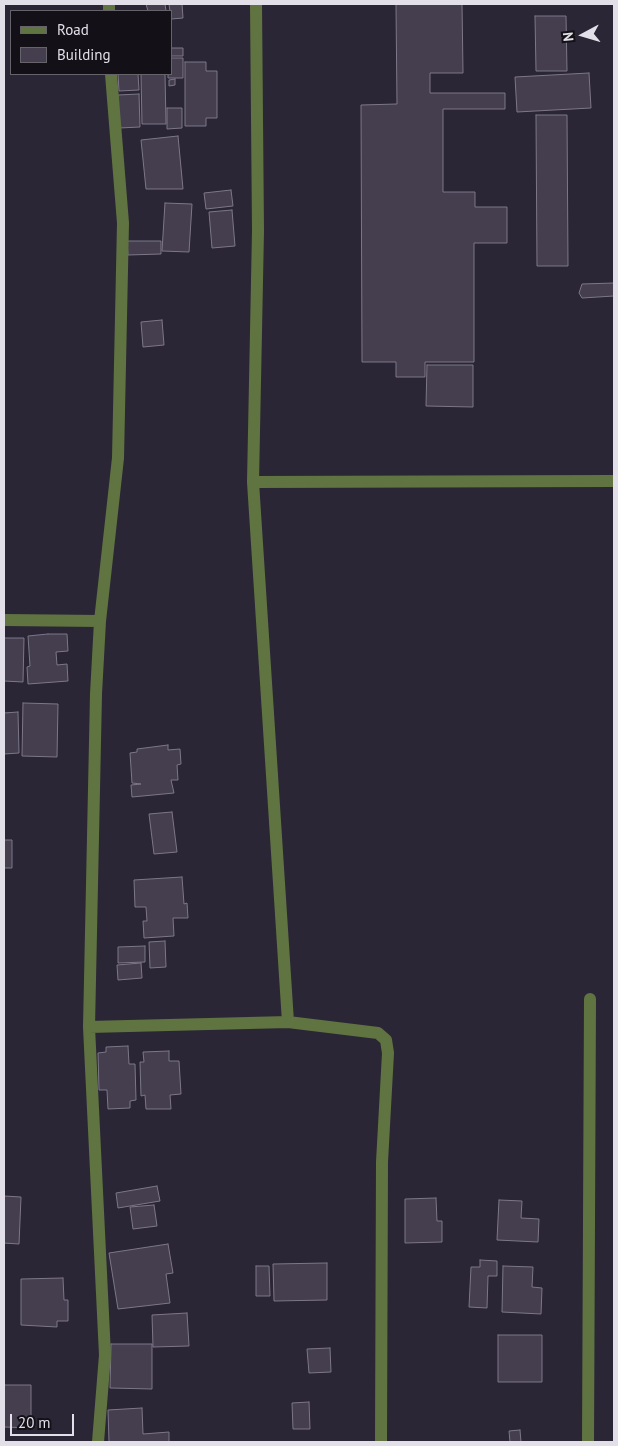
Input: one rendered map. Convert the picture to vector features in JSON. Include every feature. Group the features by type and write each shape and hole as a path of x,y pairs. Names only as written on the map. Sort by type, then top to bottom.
{"street":[{"path":"256,4 258,231 253,482 288,1022"},
{"path":"98,1442 105,1355 89,1027 96,694 100,621 118,458 121,357 123,223 112,75"},
{"path":"253,482 614,481"},
{"path":"4,620 100,621"},
{"path":"588,1442 590,999"},
{"path":"89,1027 288,1022 378,1033 386,1040 388,1053 382,1162 381,1442"}],"building":[{"path":"146,4 165,4 166,10 148,10"},
{"path":"169,4 182,4 183,18 172,19 172,10 170,10"},
{"path":"396,4 462,4 463,73 430,73 430,93 505,93 505,109 443,109 443,192 475,192 475,207 507,207 507,243 474,243 474,362 425,362 425,377 396,377 396,362 362,362 361,105 397,104"},
{"path":"535,16 566,16 567,71 536,71"},
{"path":"172,48 183,48 183,56 172,56"},
{"path":"172,58 183,58 183,78 168,78 168,75 172,75"},
{"path":"185,62 206,62 206,71 217,71 217,118 206,118 206,126 185,126"},
{"path":"589,73 591,108 517,112 515,77"},
{"path":"118,75 138,75 139,90 119,91"},
{"path":"141,75 165,75 166,124 142,124"},
{"path":"175,79 175,85 169,86 169,80"},
{"path":"139,94 140,127 119,128 118,95"},
{"path":"167,108 182,108 182,128 167,129"},
{"path":"536,115 567,115 568,266 537,266"},
{"path":"178,136 183,189 146,189 141,140"},
{"path":"231,190 233,206 206,209 204,193"},
{"path":"165,203 192,204 189,252 162,251"},
{"path":"232,210 235,246 212,248 209,212"},
{"path":"127,241 161,241 161,254 128,255"},
{"path":"614,283 614,296 582,298 579,293 582,284"},
{"path":"162,320 164,345 143,347 141,322"},
{"path":"427,365 473,365 473,407 426,406"},
{"path":"67,634 68,651 56,652 57,665 67,664 68,681 28,684 27,667 30,666 28,636"},
{"path":"4,638 24,638 23,682 4,681"},
{"path":"23,703 58,704 57,757 22,756"},
{"path":"18,712 19,753 4,754 4,713"},
{"path":"168,745 168,750 180,749 181,764 177,765 178,780 171,780 174,793 132,797 131,785 141,784 132,783 130,753 137,752 137,749"},
{"path":"172,812 177,852 154,854 149,814"},
{"path":"4,840 12,840 12,868 4,868"},
{"path":"182,877 184,904 187,903 188,918 173,918 174,936 144,938 143,921 147,921 146,907 135,907 134,880"},
{"path":"165,941 166,967 150,968 149,942"},
{"path":"145,946 145,962 118,963 118,947"},
{"path":"141,963 142,978 118,980 117,965"},
{"path":"128,1046 129,1064 135,1064 136,1100 130,1101 130,1108 108,1109 107,1090 99,1090 98,1053 106,1052 106,1047"},
{"path":"169,1051 169,1061 179,1061 181,1094 170,1095 171,1109 146,1109 145,1095 141,1096 140,1062 144,1062 143,1052"},
{"path":"157,1186 160,1201 118,1208 116,1193"},
{"path":"4,1196 21,1197 19,1244 4,1243"},
{"path":"436,1198 437,1221 442,1221 442,1242 405,1243 405,1199"},
{"path":"499,1200 522,1201 521,1218 539,1219 538,1242 497,1240"},
{"path":"154,1205 157,1226 133,1229 130,1207"},
{"path":"168,1244 173,1273 166,1274 170,1303 118,1309 109,1253"},
{"path":"480,1260 497,1261 497,1276 488,1276 487,1308 469,1307 471,1267 480,1267"},
{"path":"327,1263 327,1300 274,1301 273,1264"},
{"path":"256,1266 269,1266 270,1296 256,1296"},
{"path":"503,1266 533,1267 532,1287 542,1288 541,1314 502,1312"},
{"path":"63,1278 64,1300 68,1300 68,1321 57,1321 57,1327 21,1325 21,1279"},
{"path":"187,1313 189,1346 153,1347 152,1315"},
{"path":"498,1335 542,1335 542,1382 498,1382"},
{"path":"111,1344 152,1344 152,1389 110,1388"},
{"path":"330,1348 331,1372 309,1373 307,1349"},
{"path":"4,1385 31,1385 31,1428 4,1427"},
{"path":"309,1402 310,1429 293,1429 292,1403"},
{"path":"142,1408 143,1434 169,1432 169,1442 109,1442 108,1410"},
{"path":"520,1430 521,1442 510,1442 509,1431"}]}
